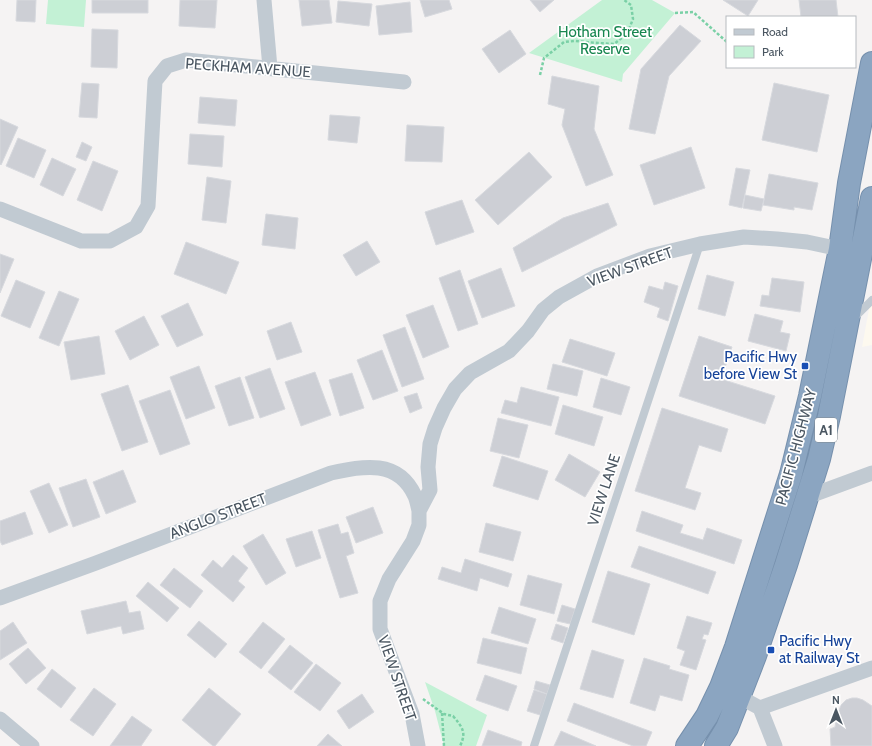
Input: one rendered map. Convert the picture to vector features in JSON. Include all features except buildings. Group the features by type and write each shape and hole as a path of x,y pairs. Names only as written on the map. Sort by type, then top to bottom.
{"highway":[{"name":"PACIFIC HIGHWAY","path":"716,746 727,728 736,647 792,474 813,384 840,249 849,183 872,63"},
{"name":"PACIFIC HIGHWAY","path":"687,746 707,716 730,692 755,656 819,459 829,416 872,198"}],"street":[{"path":"264,0 270,68"},
{"name":"PECKHAM AVENUE","path":"0,208 81,241 110,241 136,227 148,206 155,81 167,66 186,60 404,82"},
{"name":"VIEW STREET","path":"418,746 412,714 380,629 380,601 389,579 413,541 419,525 419,511 430,490 428,467 430,444 444,408 455,389 470,373 509,351 528,331 543,310 559,297 597,276 650,256 700,244 744,238 777,238 807,242 840,249"},
{"name":"ANGLO STREET","path":"0,598 332,473 354,468 375,467 396,473 408,485 415,497 419,511"},
{"path":"807,497 872,474"},
{"path":"760,708 872,668"},
{"path":"730,692 760,708 775,746"},
{"path":"0,719 32,746"}],"lane":[{"name":"VIEW LANE","path":"534,746 700,244"},
{"path":"846,327 872,300"}],"path":[{"path":"540,75 544,58 564,42 575,41 598,44 614,44 627,34 633,19 631,5 624,0"},
{"path":"675,12 693,12 726,41"},
{"path":"420,696 442,713 453,716 463,730 464,738 460,746"},
{"path":"442,713 444,746"}],"shaded area":[{"path":"872,293 872,345 862,347"}],"green space":[{"path":"48,0 86,0 84,27 46,24"},
{"name":"Hotham Street Reserve","path":"602,0 652,0 675,13 623,74 622,82 529,53"},
{"path":"425,682 487,715 476,746 444,746 435,711"}],"place":[{"name":"Pacific Hwy before View St","path":"805,366"},
{"name":"Pacific Hwy at Railway St","path":"771,650"}]}
